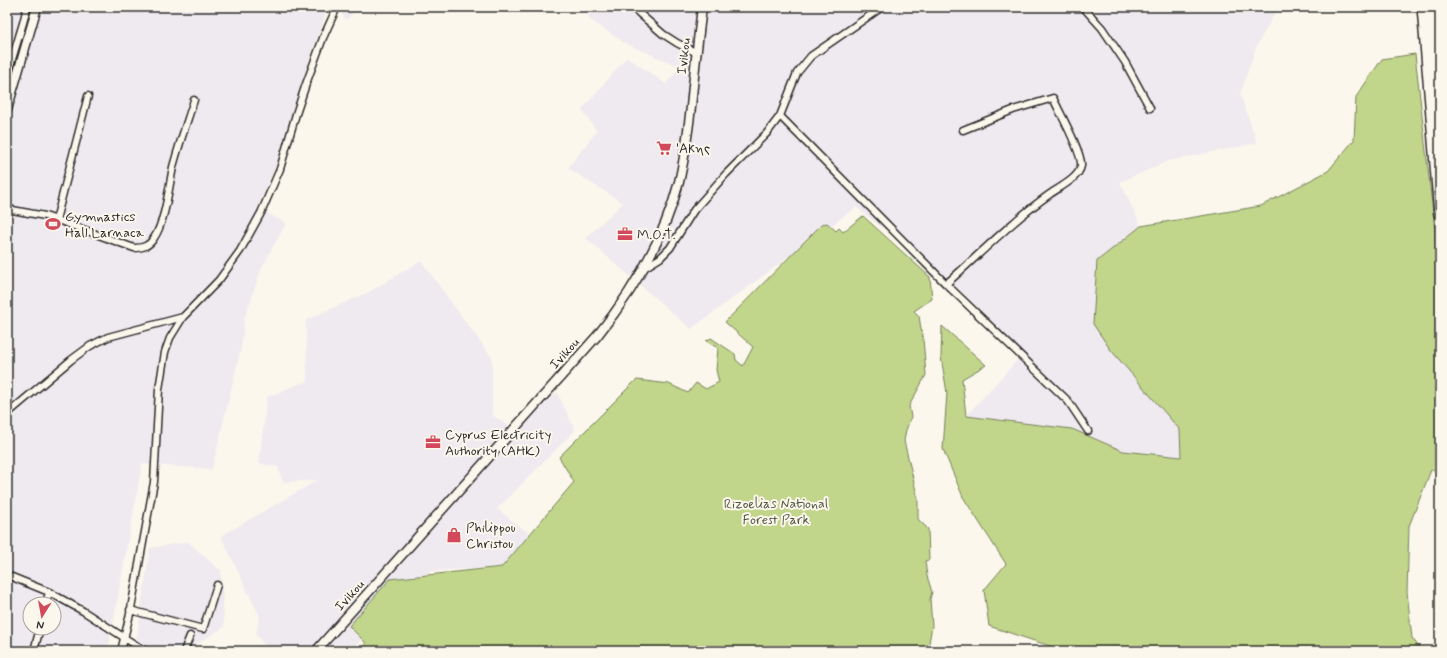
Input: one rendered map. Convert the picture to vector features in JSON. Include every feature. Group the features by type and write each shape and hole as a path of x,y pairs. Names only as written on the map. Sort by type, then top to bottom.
{"highway":[{"path":"1423,7 1440,214"},
{"path":"1434,7 1440,85"}],"street":[{"path":"7,76 27,7"},
{"path":"7,110 37,7"},
{"path":"121,651 154,482 161,373 165,352 170,338 183,318 219,280 240,251 261,213 280,169 298,106 323,38 337,7"},
{"path":"632,7 663,34 697,53"},
{"name":"Ivikou","path":"316,651 597,336 627,296 644,268 670,210 681,174 702,7"},
{"path":"644,268 660,258 670,248 694,210 726,174 767,133 780,116 797,73 811,56 882,7"},
{"path":"1082,7 1102,28 1125,62 1150,108"},
{"path":"56,220 88,96"},
{"path":"946,284 1032,207 1069,182 1078,172 1081,165 1080,155 1053,98 1013,110 963,130"},
{"path":"7,209 56,220 127,246 139,248 148,246 157,233 180,141 194,100"},
{"path":"780,116 946,284 1068,401 1088,431"},
{"path":"7,414 71,360 90,346 108,337 183,318"},
{"path":"7,574 49,592 83,611 145,651"},
{"path":"130,610 203,629 217,585"},
{"path":"48,596 49,592"},
{"path":"34,651 38,636"},
{"path":"184,651 190,636"}],"shaded area":[{"path":"7,7 328,7 310,58 280,156 257,208 286,223 261,269 244,320 241,348 212,469 142,464 108,651 7,651"},
{"path":"337,7 359,7 346,20"},
{"path":"593,7 1278,7 1256,47 1240,94 1257,143 1168,161 1120,182 1141,226 1097,261 1180,430 1181,457 1123,451 1072,429 966,416 1024,353 946,277 856,207 691,329 586,238 623,203 568,168 597,131 582,110 627,57 666,84 680,67 625,43 588,18"},
{"path":"421,261 492,358 492,415 511,427 557,392 575,430 497,509 530,534 502,567 431,571 350,651 269,651 256,634 260,617 221,536 318,480 283,482 278,467 259,463 267,397 307,381 306,320 369,292"},
{"path":"188,542 221,571 224,627 185,651 152,651 136,643 150,548"}],"green space":[{"path":"1415,54 1435,231 1440,331 1440,472 1431,470 1409,526 1407,592 1412,638 1422,651 1065,651 989,626 984,590 1006,564 963,497 943,449 947,393 941,357 942,326 986,365 962,379 966,416 1072,429 1123,451 1181,457 1180,430 1110,349 1093,324 1097,261 1141,226 1261,206 1328,171 1354,140 1356,97 1382,59"},
{"name":"Rizoelias National Forest Park","path":"863,216 930,277 932,299 914,311 919,316 923,338 926,375 909,406 911,417 904,441 918,499 918,519 928,529 929,560 925,561 927,576 932,592 930,599 932,626 929,643 921,651 366,651 365,642 349,626 390,579 502,567 574,482 559,457 634,382 637,380 669,384 688,393 696,383 706,389 719,382 716,370 718,348 706,341 711,338 735,354 736,360 743,366 753,347 725,322 822,224 827,223 836,231 839,228 843,232"}],"place":[{"name":"'Ακης","path":"664,148"},
{"name":"Gymnastics Hall Larnaca","path":"53,224"},
{"name":"M.O.T.","path":"625,234"},
{"name":"Cyprus Electricity Authority (AHK)","path":"433,442"},
{"name":"Philippou Christou","path":"454,535"}]}
